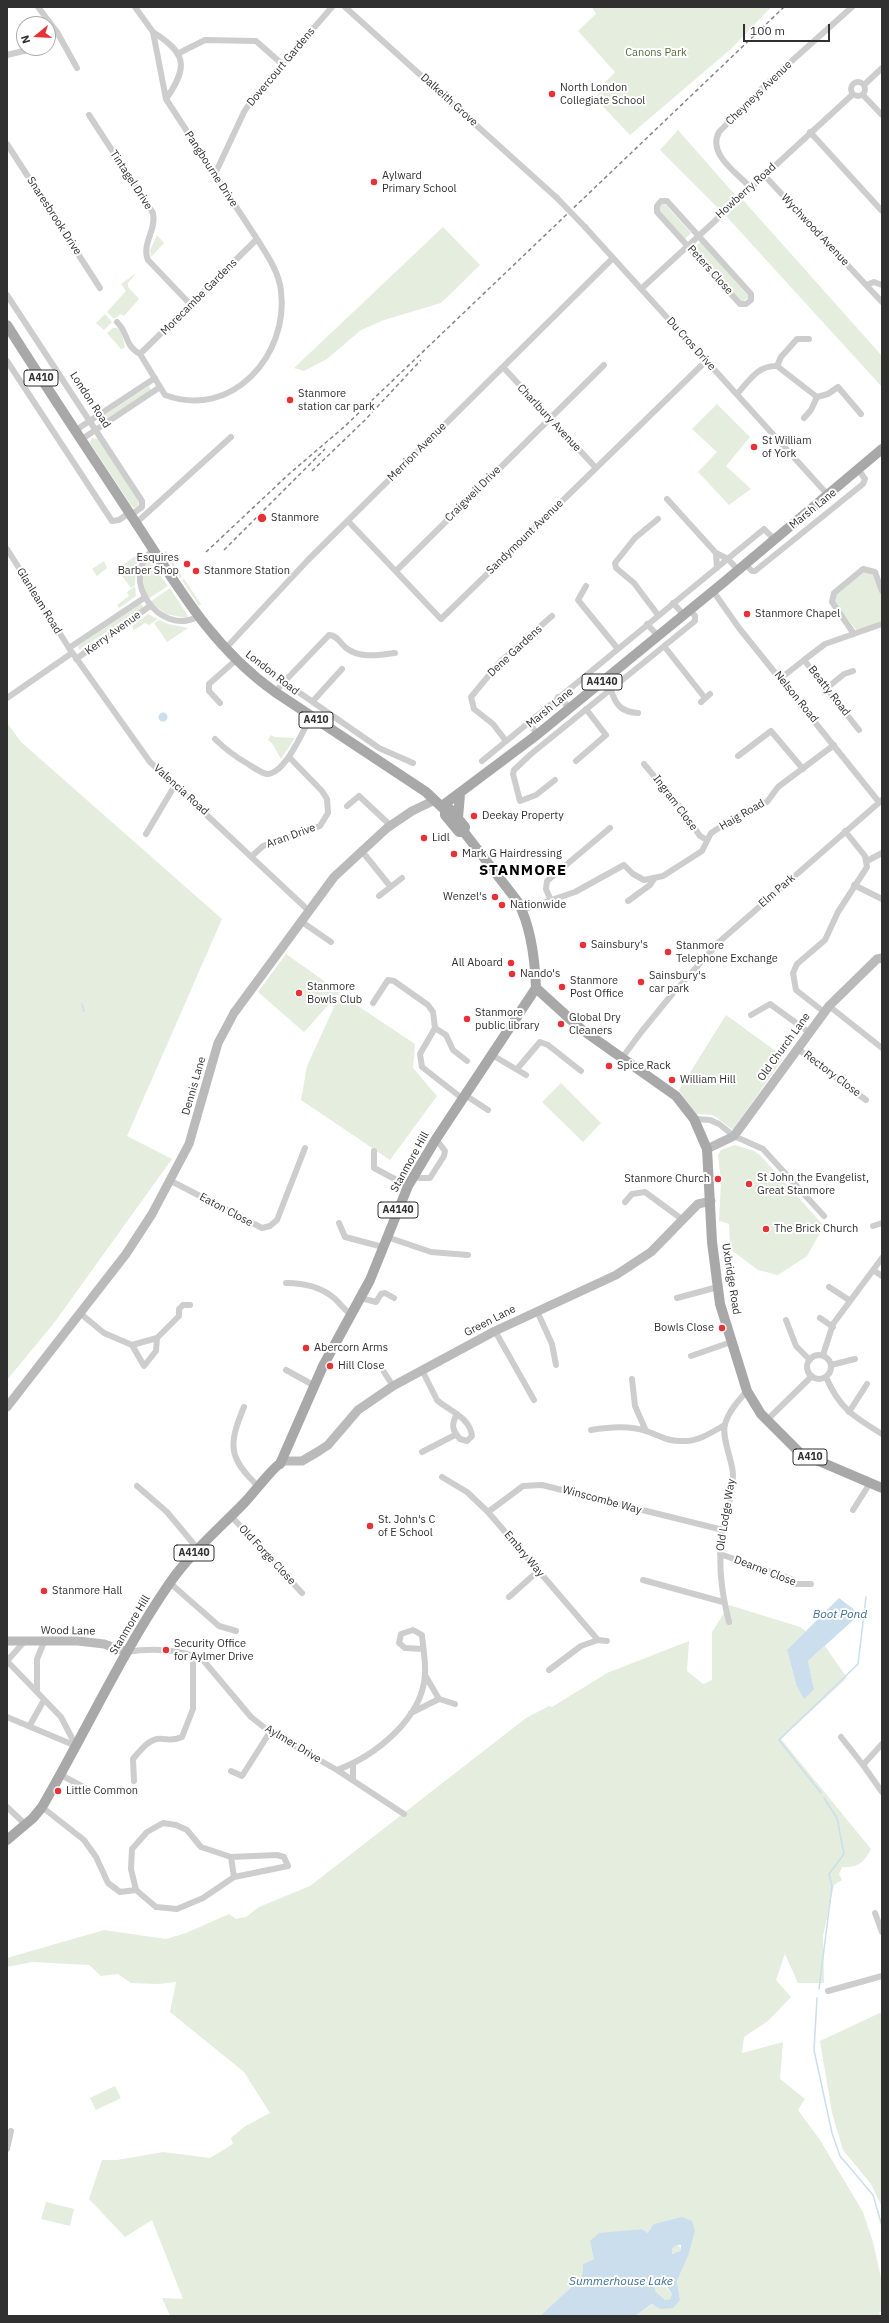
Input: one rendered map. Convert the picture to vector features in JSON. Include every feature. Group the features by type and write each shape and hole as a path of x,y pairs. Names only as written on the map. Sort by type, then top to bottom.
{"main road":[{"name":"London Road","path":"7,325 198,617 225,649 252,675 360,750 414,783 441,805"},
{"name":"Marsh Lane","path":"441,805 460,794 538,734 742,567 882,449"},
{"path":"458,818 460,794"},
{"name":"A410","path":"441,805 450,809 458,818 464,827 464,832 514,895 522,910 531,942 536,988 581,1029 622,1058"},
{"name":"A410","path":"441,805 445,815 459,832 464,832"},
{"name":"Stanmore Hill","path":"30,1821 42,1807 61,1775 127,1652 170,1583 197,1548 259,1487 287,1451 287,1446 315,1386 361,1298 408,1186 436,1138 536,988"},
{"name":"Uxbridge Road","path":"622,1058 676,1096 694,1119 707,1149 718,1286 731,1342 747,1392 766,1420 800,1453 882,1488"},
{"name":"A4140","path":"7,1840 30,1821"}],"street":[{"path":"38,7 57,32 78,68"},
{"name":"Pangbourne Drive","path":"135,7 153,32 169,42 179,53"},
{"name":"Dovercourt Gardens","path":"215,174 244,112 282,64 332,7"},
{"name":"Dalkeith Grove","path":"345,7 555,196"},
{"name":"Cheyneys Avenue","path":"751,188 719,155 715,148 717,135 766,84 852,7"},
{"name":"Pangbourne Drive","path":"153,32 166,99 257,239 275,271 281,290 280,327 268,358 247,380 222,394 210,398 181,399 165,395 160,387"},
{"path":"166,99 176,85 181,72 179,53 206,40 256,41 282,64"},
{"path":"864,85 882,68"},
{"path":"863,95 859,97 852,95 850,88 853,84 860,82 864,85"},
{"path":"863,95 865,89 864,85"},
{"name":"Howberry Road","path":"641,289 687,245 852,95"},
{"path":"863,95 882,115"},
{"name":"Tintagel Drive","path":"89,115 153,213 155,220 146,251 148,260 190,304"},
{"path":"810,132 882,211"},
{"name":"Snaresbrook Drive","path":"7,144 100,288"},
{"name":"Wychwood Avenue","path":"764,175 882,302"},
{"name":"Du Cros Drive","path":"555,196 828,495"},
{"name":"Peters Close","path":"661,201 667,201 699,235 751,294 751,300 746,304 740,304 657,212 657,206 661,201"},
{"name":"Morecambe Gardens","path":"140,354 257,239"},
{"name":"Merrion Avenue","path":"225,649 308,560 613,258"},
{"path":"866,285 874,282 882,285"},
{"name":"London Road","path":"7,295 142,501 142,507 132,517"},
{"path":"82,440 160,387 140,354 130,348 122,328 117,322"},
{"path":"777,366 781,357 797,339 809,339"},
{"path":"7,361 112,521 132,517 231,437"},
{"name":"Sandymount Avenue","path":"348,520 441,619 706,361"},
{"name":"Craigweil Drive","path":"396,571 604,365"},
{"path":"737,394 760,369 769,366 777,366 817,397"},
{"name":"Charlbury Avenue","path":"503,367 596,468"},
{"path":"76,430 155,378"},
{"path":"804,418 811,410 817,397 838,387 861,414"},
{"name":"Marsh Lane","path":"742,567 755,571 863,484 865,479 858,469"},
{"path":"667,499 716,553 742,567"},
{"path":"658,519 635,538 615,563 616,568 634,583 658,615"},
{"name":"Marsh Lane","path":"482,760 764,529 774,539"},
{"name":"Glanleam Road","path":"7,549 71,651"},
{"path":"153,550 145,557 141,571 141,583 144,598 150,606 162,615 174,620 189,621 198,617"},
{"path":"716,553 717,568"},
{"path":"854,634 832,602 834,593 863,569 869,568 875,572 882,591"},
{"path":"586,586 578,600 618,649"},
{"name":"Nelson Road","path":"713,591 739,628 881,801"},
{"name":"Kerry Avenue","path":"7,698 144,598"},
{"path":"555,780 536,795 520,801 513,776 514,770 530,754 695,621 695,616 673,603"},
{"name":"Kerry Avenue","path":"76,659 150,606"},
{"name":"Dene Gardens","path":"506,741 493,724 474,709 471,697 500,662 552,616"},
{"path":"647,624 658,636"},
{"name":"Beatty Road","path":"859,730 804,660 825,644 882,624"},
{"path":"276,692 329,634 334,636 346,647 361,655 367,656 395,653"},
{"path":"664,646 706,698"},
{"name":"Valencia Road","path":"71,651 149,761 309,911"},
{"path":"220,702 209,690 209,684 236,660"},
{"path":"781,678 804,660"},
{"path":"313,701 342,669"},
{"path":"827,688 844,674 853,671"},
{"path":"284,682 379,748 413,763"},
{"path":"611,690 618,706 623,710 638,713"},
{"path":"558,697 570,708"},
{"path":"576,761 606,735 586,710"},
{"path":"215,739 241,760 268,774 274,772 289,757 311,716"},
{"path":"528,723 538,734"},
{"path":"738,756 771,731 802,768"},
{"path":"360,750 367,740"},
{"path":"524,745 530,754"},
{"name":"Haig Road","path":"628,901 650,885 654,879 702,851 711,833 749,809 767,802 778,787 834,745"},
{"name":"Aran Drive","path":"252,856 263,846 320,826 328,813 327,799 322,791 289,757"},
{"name":"Ingram Close","path":"644,764 680,807 700,836 707,840"},
{"path":"146,834 175,785"},
{"path":"348,806 359,796 390,825"},
{"name":"Elm Park","path":"678,988 719,942 881,801"},
{"name":"Dennis Lane","path":"7,1408 126,1254 152,1214 189,1144 218,1043 234,1012 334,877 361,850 390,825 412,810 441,805"},
{"path":"551,901 546,889 547,881 610,828"},
{"path":"845,831 867,861"},
{"path":"361,850 390,886"},
{"path":"882,853 867,861 864,872 854,885 825,940 797,964 793,973 796,990 882,1048"},
{"path":"522,910 575,892 624,865 633,874 644,880 654,879"},
{"path":"379,896 402,878"},
{"path":"854,885 882,899"},
{"path":"302,922 331,942"},
{"name":"Old Church Lane","path":"707,1149 734,1136 826,1009 877,959 882,958"},
{"path":"373,1003 388,980 394,980 428,1005 432,1012 435,1028 420,1054 422,1067 464,1097 488,1110"},
{"path":"622,1058 642,1030 673,993"},
{"path":"752,1015 770,1004 810,1033"},
{"path":"435,1028 446,1035 453,1050 467,1061"},
{"path":"517,1069 540,1042 548,1045 581,1071"},
{"name":"Rectory Close","path":"798,1049 866,1100"},
{"path":"492,1055 526,1075"},
{"path":"694,1119 710,1120 719,1124 734,1136 763,1149 824,1216"},
{"path":"415,1173 419,1178 430,1178 444,1156 445,1151 436,1138"},
{"name":"Eaton Close","path":"171,1180 262,1228 270,1226 277,1220 305,1148"},
{"path":"374,1151 374,1168 408,1186"},
{"path":"625,1202 632,1194 645,1192 683,1220"},
{"name":"Green Lane","path":"278,1464 310,1458 328,1445 358,1410 393,1386 495,1331 616,1275 651,1252 698,1204 711,1201"},
{"path":"339,1223 345,1237 383,1248"},
{"path":"873,1226 882,1223"},
{"path":"387,1237 430,1252 468,1255"},
{"path":"823,1355 833,1327 849,1300 882,1258"},
{"path":"873,1270 882,1276"},
{"path":"286,1283 305,1284 334,1298 342,1309 352,1315"},
{"path":"677,1298 718,1286"},
{"path":"829,1286 849,1300"},
{"path":"361,1298 376,1302 382,1294 385,1293 394,1298"},
{"path":"132,1345 157,1338 179,1316 179,1308 184,1305 190,1305"},
{"path":"537,1311 552,1344 556,1365"},
{"path":"81,1314 104,1333 132,1345 144,1366 156,1351 157,1338"},
{"path":"820,1318 833,1327"},
{"path":"786,1320 796,1346 810,1360"},
{"path":"495,1331 534,1400"},
{"path":"691,1356 731,1342"},
{"path":"823,1355 831,1365 830,1372 826,1377 820,1379 812,1376 808,1369 810,1360 815,1356 823,1355"},
{"path":"831,1365 856,1359"},
{"path":"286,1370 315,1386"},
{"path":"422,1370 437,1400 457,1414 468,1425 472,1436 470,1440 465,1442 456,1435 452,1424 457,1414"},
{"path":"384,1372 393,1386"},
{"path":"766,1420 812,1376"},
{"path":"826,1377 834,1395 849,1412 882,1434"},
{"path":"632,1379 635,1406 646,1431"},
{"path":"849,1412 867,1384"},
{"path":"591,1430 610,1427 646,1431 664,1440 686,1442 704,1437 725,1425 736,1403 747,1392"},
{"path":"244,1407 233,1432 234,1452 243,1472 259,1487"},
{"name":"Old Lodge Way","path":"725,1425 733,1473 732,1497 723,1530 720,1554 723,1602 729,1622"},
{"path":"422,1452 456,1435"},
{"name":"Embry Way","path":"442,1477 467,1492 488,1512 598,1640"},
{"path":"853,1510 870,1483"},
{"name":"Winscombe Way","path":"488,1512 523,1486 542,1484 723,1530"},
{"path":"137,1486 167,1512 197,1548"},
{"name":"Old Forge Close","path":"231,1516 302,1593"},
{"name":"Dearne Close","path":"720,1554 791,1579 794,1584 810,1584"},
{"path":"509,1597 538,1571"},
{"path":"643,1580 723,1602"},
{"path":"170,1583 219,1626 236,1631"},
{"path":"549,1670 581,1646 598,1640 607,1640"},
{"name":"Wood Lane","path":"7,1642 90,1642 127,1652"},
{"path":"24,1642 7,1661 61,1718 76,1746"},
{"path":"37,1691 37,1659 44,1642"},
{"path":"337,1770 353,1764 397,1730 411,1713 420,1696 425,1675 423,1649"},
{"name":"Aylmer Drive","path":"127,1652 136,1650 193,1655 204,1660 251,1717 270,1732 337,1770 404,1814"},
{"path":"134,1781 133,1760 146,1745 157,1739 174,1741 182,1737 193,1710 193,1655"},
{"path":"425,1675 439,1699 455,1704"},
{"path":"411,1713 439,1699"},
{"path":"30,1725 44,1700"},
{"path":"7,1717 30,1725 76,1746"},
{"path":"231,1771 242,1776 270,1732"},
{"path":"841,1736 863,1765 868,1775 882,1792"},
{"path":"863,1765 882,1744"},
{"path":"353,1764 353,1780"},
{"path":"61,1775 89,1790"},
{"path":"7,1807 30,1821"},
{"path":"42,1807 84,1840 96,1857 108,1883 120,1892 136,1890"},
{"path":"163,1823 176,1825 187,1830 201,1847 231,1857 278,1855 284,1857 288,1866 234,1877 203,1898 177,1909 156,1907 136,1890 131,1869 132,1849 147,1832 163,1823"},
{"path":"231,1857 234,1877"},
{"path":"875,1913 882,1932"},
{"path":"828,1991 882,1976"},
{"path":"7,2149 11,2131"}],"green space":[{"name":"Canons Park","path":"592,7 771,7 732,48 630,135 595,98 602,90 600,88 615,72 578,31 596,14"},
{"path":"678,130 736,196 720,210 660,150"},
{"path":"743,200 882,356 882,387 726,216"},
{"path":"664,203 691,233 685,239 658,209"},
{"path":"443,227 480,265 441,303 384,320 361,330 327,359 304,371 294,368"},
{"path":"157,235 164,243 151,257 150,250"},
{"path":"701,242 749,297 742,302 693,248"},
{"path":"136,273 128,283 128,287 139,299 124,316 121,314 114,319 107,312 126,291 121,284"},
{"path":"105,314 112,322 104,330 96,323"},
{"path":"113,328 117,328 121,331 125,346 124,348 121,349 107,333"},
{"path":"149,386 151,390 100,424 97,420"},
{"path":"717,404 750,437 726,466 751,489 729,505 698,472 717,452 692,429"},
{"path":"92,438 98,439 139,500 138,507 134,508 131,505 90,443"},
{"path":"166,551 182,576 180,578 164,552"},
{"path":"141,552 136,566 135,585 131,588 117,569"},
{"path":"148,559 168,586 148,599 143,573 145,563"},
{"path":"104,561 107,568 97,576 92,569"},
{"path":"864,571 872,573 882,597 882,621 857,631 835,603 836,594"},
{"path":"184,579 201,604 199,606 182,580"},
{"path":"135,586 136,596 119,608 117,605 129,596 127,592"},
{"path":"170,588 188,616 186,618 166,614 150,602"},
{"path":"140,604 143,605 143,608 79,650 78,646"},
{"path":"148,614 158,619 149,625 145,623 134,630 132,626"},
{"path":"159,620 168,624 188,628 167,642 154,623"},
{"path":"7,723 21,742 222,919 127,1136 172,1159 54,1323 7,1380"},
{"path":"271,735 275,737 295,738 281,759 272,743 268,740"},
{"name":"Stanmore Bowls Club","path":"286,954 340,992 304,1032 258,992"},
{"path":"340,994 415,1044 413,1068 437,1096 390,1160 301,1100 307,1066"},
{"path":"726,1015 784,1057 733,1130 713,1115 695,1114 679,1090"},
{"path":"561,1083 601,1123 583,1142 542,1102"},
{"path":"735,1145 754,1151 760,1155 824,1226 807,1256 778,1275 758,1270 730,1249 729,1224 719,1221 721,1181 718,1155 721,1150"},
{"path":"729,1605 800,1627 806,1631 787,1650 796,1684 814,1689 808,1661 825,1646 847,1678 781,1739 871,1849 866,1858 860,1864 852,1867 842,1867 839,1874 842,1880 834,1885 823,1936 824,1983 798,1983 785,1954 776,1980 791,1997 768,2021 744,2037 742,2053 783,2042 780,2079 805,2099 798,2110 820,2140 863,2212 873,2242 882,2282 882,2311 879,2313 881,2316 635,2316 653,2304 660,2309 675,2304 680,2300 677,2281 689,2254 695,2231 648,2233 642,2229 624,2231 594,2259 583,2264 582,2277 540,2316 170,2316 162,2298 183,2299 152,2220 125,2237 89,2199 102,2160 117,2160 163,2152 210,2158 233,2144 231,2138 244,2127 270,2113 244,2072 170,2012 176,1982 158,1984 131,1983 118,1974 101,1976 89,1965 32,1962 7,1967 7,1958 104,1930 166,1939 186,1933 229,1914 236,1919 246,1917 259,1907 310,1886 526,1718 549,1706 552,1707 607,1673 689,1641 687,1671 703,1684 712,1680 712,1632"},
{"path":"882,2012 882,2207 871,2184 843,2150 832,2113 820,2041"},
{"path":"115,2086 121,2098 96,2110 90,2098"},
{"path":"46,2202 74,2209 70,2226 41,2219"},
{"path":"674,2245 678,2245 680,2246 680,2254 674,2255 671,2252 671,2248"},
{"path":"658,2283 663,2284 672,2294 670,2299 665,2300 655,2291 655,2286"}],"water":[{"path":"161,713 165,713 167,717 165,721 161,721 159,719 159,715"},
{"name":"Boot Pond","path":"839,1598 860,1614 808,1661 814,1689 804,1699 796,1684 787,1650"},
{"name":"Summerhouse Lake","path":"682,2217 692,2221 695,2231 689,2254 677,2281 680,2300 673,2308 660,2309 652,2304 635,2316 540,2316 582,2277 583,2264 594,2259 590,2241 599,2233 642,2229 648,2233 654,2224","holes":["677,2245 681,2245 681,2251 672,2254 672,2248","658,2283 667,2287 672,2294 670,2299 665,2300 655,2291 655,2286"]}],"waterway":[{"path":"82,1004 84,1011"},
{"path":"821,1793 779,1740 858,1664 866,1597"},
{"path":"819,1989 832,1886 829,1874 844,1854 837,1818 824,1798"},
{"path":"817,1998 814,2050 832,2133 840,2156 873,2195 882,2226"}],"railway":[{"path":"206,552 289,474 344,427 784,7"},
{"path":"312,471 364,421 421,360"},
{"path":"224,550 325,449"}],"place":[{"name":"North London Collegiate School","path":"552,94"},
{"name":"Aylward Primary School","path":"374,182"},
{"name":"Stanmore station car park","path":"290,400"},
{"name":"St William of York","path":"754,447"},
{"name":"Stanmore","path":"262,518"},
{"name":"Esquires Barber Shop","path":"187,564"},
{"name":"Stanmore Station","path":"196,571"},
{"name":"Stanmore Chapel","path":"747,614"},
{"name":"Deekay Property","path":"474,816"},
{"name":"Lidl","path":"424,838"},
{"name":"Mark G Hairdressing","path":"454,854"},
{"name":"Wenzel's","path":"495,897"},
{"name":"Nationwide","path":"502,905"},
{"name":"Sainsbury's","path":"583,945"},
{"name":"Stanmore Telephone Exchange","path":"668,952"},
{"name":"All Aboard","path":"511,963"},
{"name":"Nando's","path":"512,974"},
{"name":"Sainsbury's car park","path":"641,982"},
{"name":"Stanmore Post Office","path":"562,987"},
{"name":"Stanmore Bowls Club","path":"299,993"},
{"name":"Stanmore public library","path":"467,1019"},
{"name":"Global Dry Cleaners","path":"561,1024"},
{"name":"Spice Rack","path":"609,1066"},
{"name":"William Hill","path":"672,1080"},
{"name":"Stanmore Church","path":"718,1179"},
{"name":"St John the Evangelist, Great Stanmore","path":"749,1184"},
{"name":"The Brick Church","path":"766,1229"},
{"name":"Bowls Close","path":"722,1328"},
{"name":"Abercorn Arms","path":"306,1348"},
{"name":"Hill Close","path":"330,1366"},
{"name":"St. John's C of E School","path":"370,1526"},
{"name":"Stanmore Hall","path":"44,1591"},
{"name":"Security Office for Aylmer Drive","path":"166,1650"},
{"name":"Little Common","path":"58,1791"}],"district":[{"name":"STANMORE","path":"523,871"}]}
